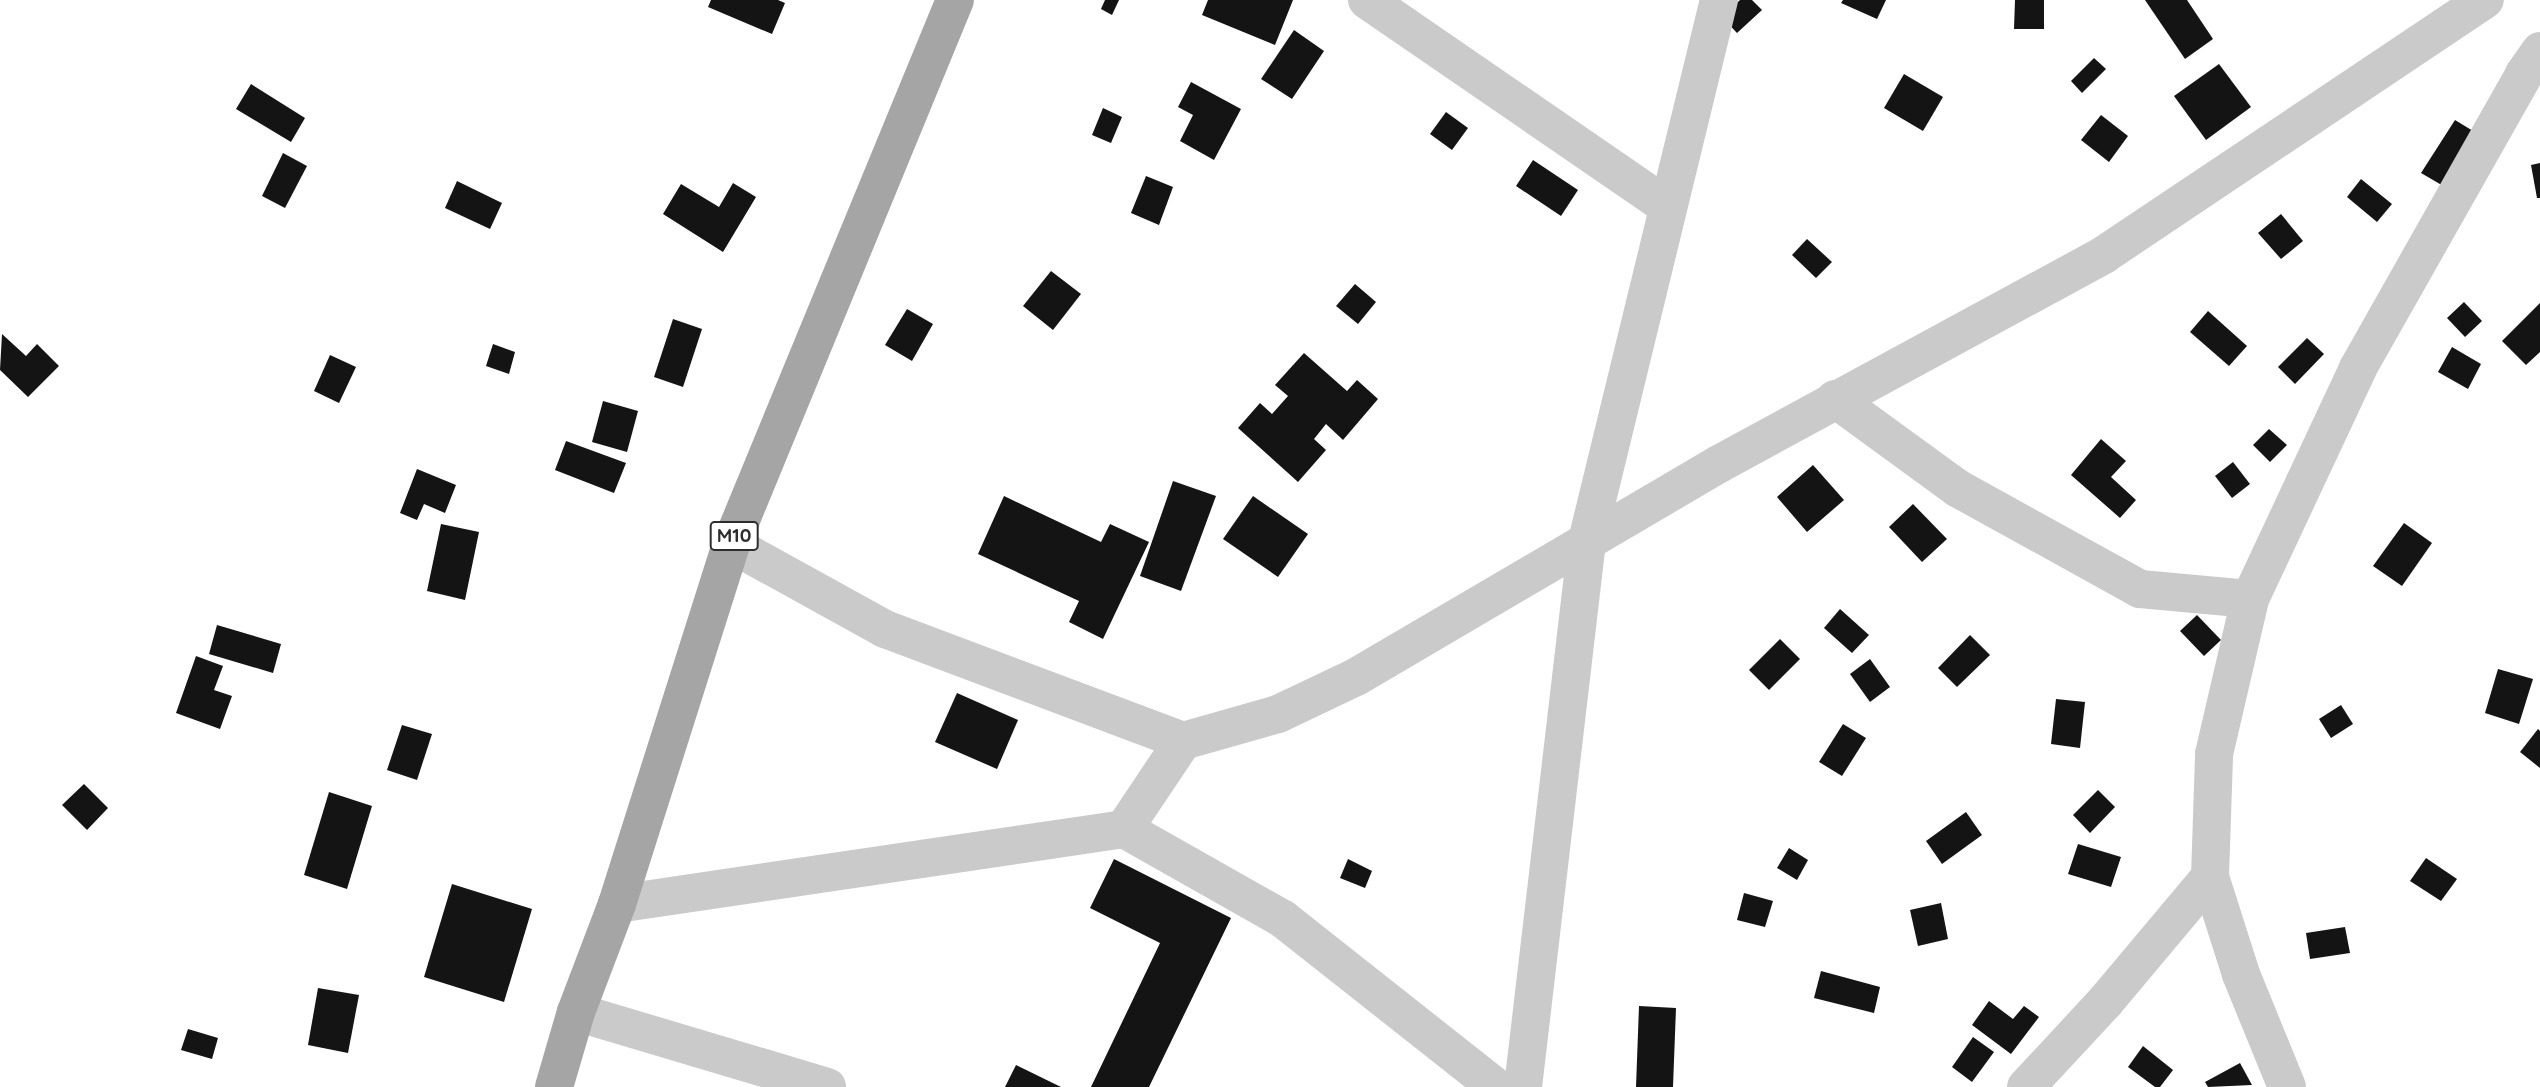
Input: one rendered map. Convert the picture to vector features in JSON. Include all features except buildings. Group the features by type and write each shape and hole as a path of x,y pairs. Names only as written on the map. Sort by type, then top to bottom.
{"main road":[{"name":"M10","path":"554,1087 576,1012 617,904 731,544 955,0"}],"street":[{"path":"1367,0 1667,206"},
{"path":"1523,1087 1587,541 1719,0"},
{"path":"731,544 886,629 1183,741 1278,714 1356,677 1835,399 2105,254 2485,0"},
{"path":"2287,1087 2241,974 2210,877 2214,754 2250,599 2358,368 2524,74 2540,51"},
{"path":"1835,399 1957,488 2140,589 2250,599"},
{"path":"1124,829 1183,741"},
{"path":"617,904 1124,829 1283,919 1496,1087"},
{"path":"2025,1087 2105,1002 2210,877"},
{"path":"576,1012 827,1087"}]}
